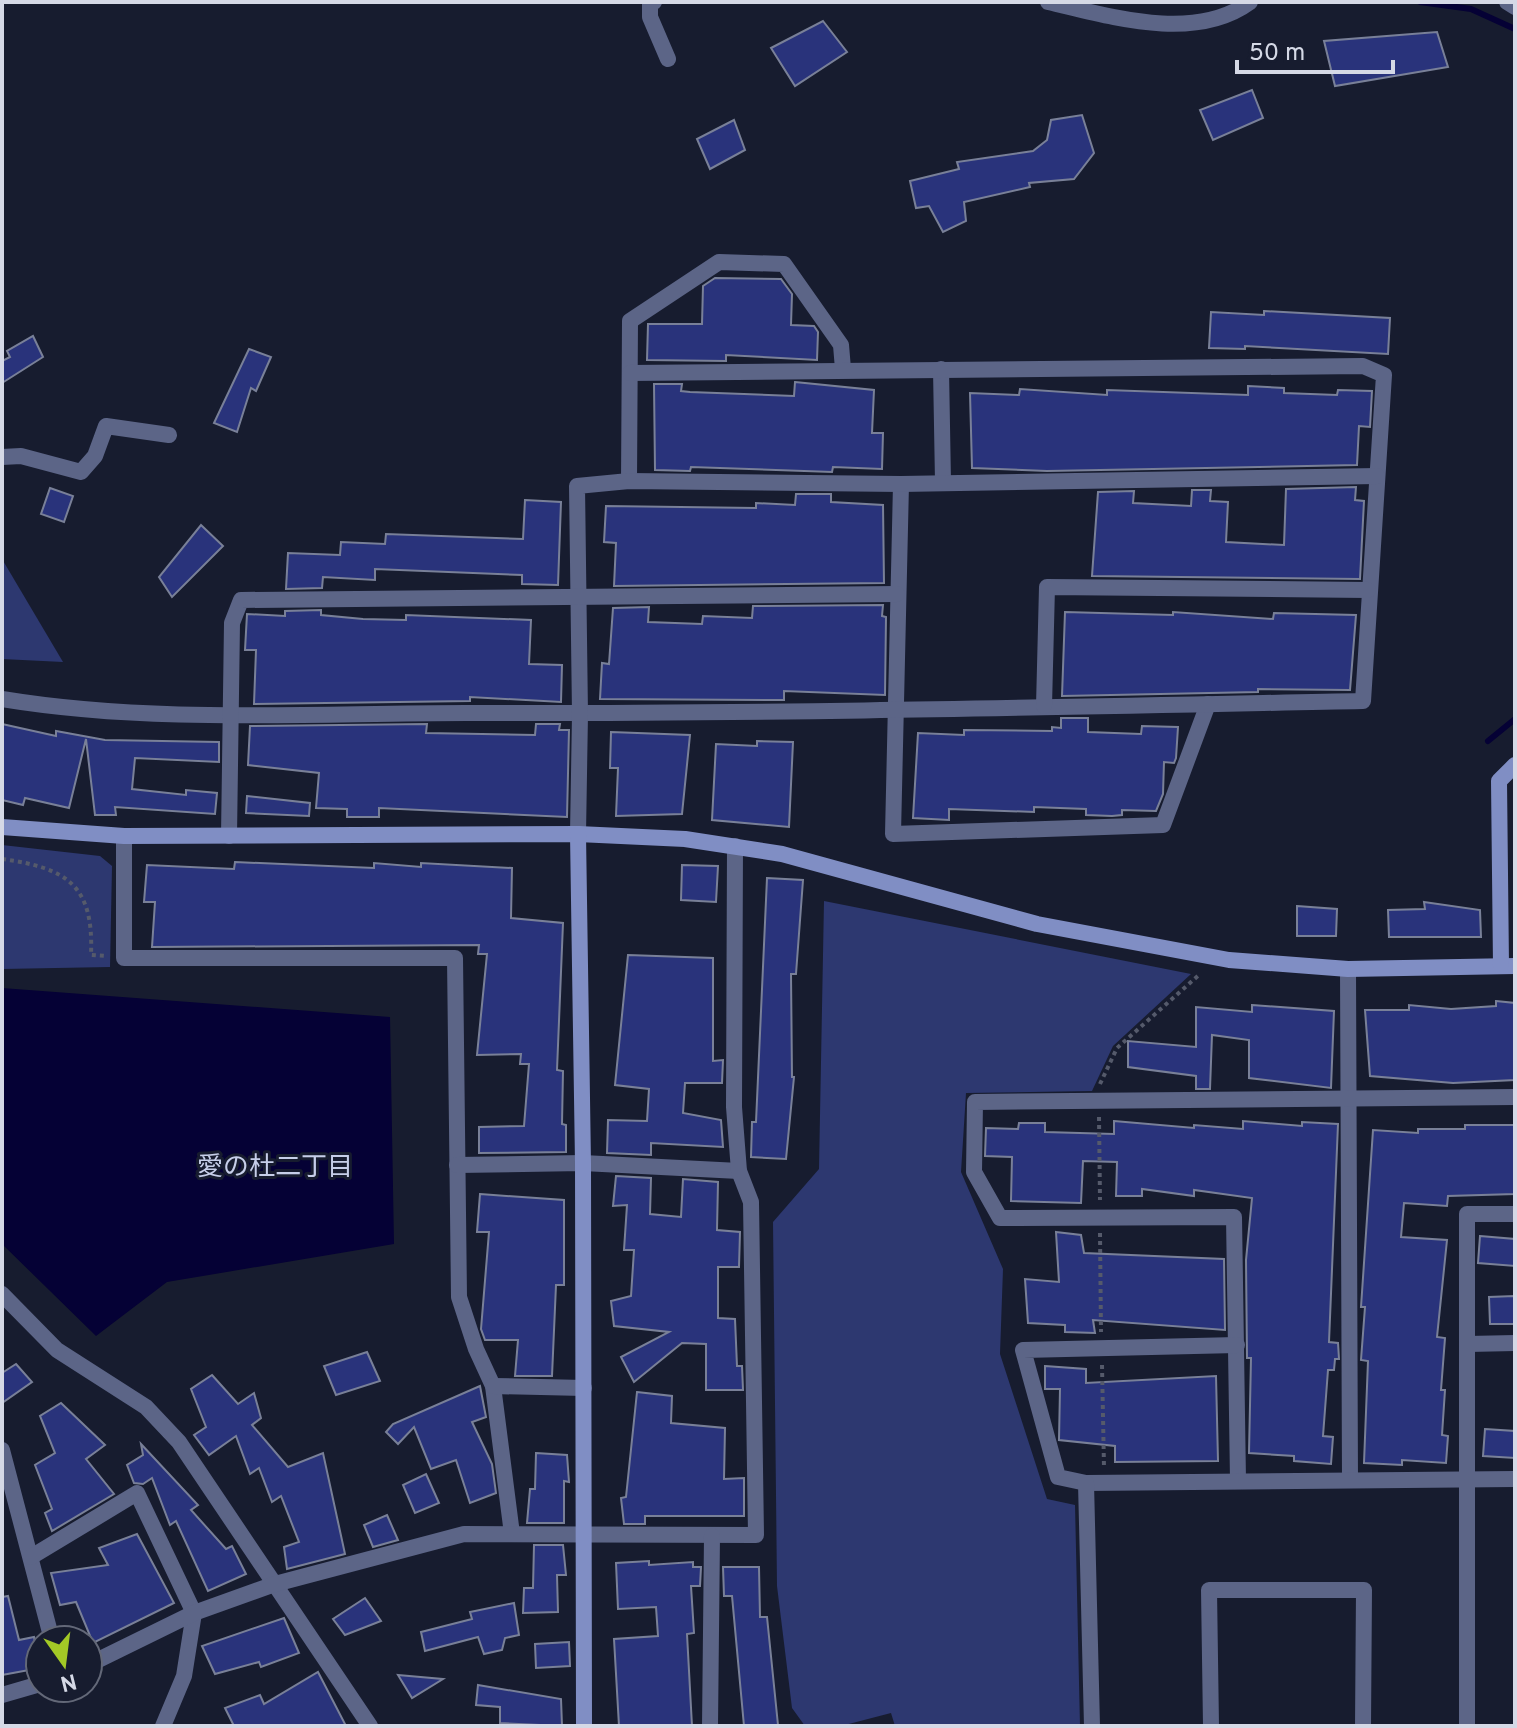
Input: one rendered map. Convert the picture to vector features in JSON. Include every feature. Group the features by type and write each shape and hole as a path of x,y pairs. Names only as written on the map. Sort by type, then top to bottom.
{"street":[{"path":"654,2 650,4 650,17 668,59"},
{"path":"1048,2 1128,20 1163,22 1220,16 1250,2"},
{"path":"1507,2 1515,7"},
{"path":"629,481 630,321 719,262 784,264 841,345 843,369"},
{"path":"2,699 81,710 580,714 1363,701 1384,375 1363,366 630,373"},
{"path":"941,369 943,482"},
{"path":"2,457 21,456 81,472 95,456 106,426 169,435"},
{"path":"584,1726 577,486 629,481 901,484 1377,476"},
{"path":"901,484 893,834 1163,825 1208,704"},
{"path":"1044,706 1047,587 1368,590"},
{"path":"229,836 232,623 241,600 897,594"},
{"path":"2,827 124,836 578,834 685,839 782,854 1037,924 1218,958 1348,969 1508,966 1499,781 1515,765"},
{"path":"124,836 124,958 455,958 459,1297 476,1349 493,1386 512,1534"},
{"path":"104,1657 194,1613 275,1584 366,1563 464,1534 585,1537 756,1535 751,1202 739,1171 734,1107 735,846"},
{"path":"1348,969 1346,1098 1350,1480"},
{"path":"1238,1480 1234,1217 1000,1218 974,1172 975,1102 1515,1097"},
{"path":"457,1165 583,1163 739,1171"},
{"path":"1467,1726 1467,1214 1515,1214"},
{"path":"2,1294 57,1350 146,1407 179,1442 370,1726"},
{"path":"1468,1344 1515,1343"},
{"path":"1237,1345 1023,1350 1058,1477 1086,1483 1515,1479"},
{"path":"493,1386 584,1388"},
{"path":"2,1450 48,1624"},
{"path":"1086,1483 1092,1726"},
{"path":"31,1557 137,1493 194,1613 184,1676 163,1726"},
{"path":"710,1726 712,1536"},
{"path":"1211,1726 1209,1590 1364,1590 1363,1726"},
{"path":"2,1695 24,1689"}],"path":[{"path":"2,859 49,868 68,880 90,911 91,955 112,957"},
{"path":"1104,1482 1099,1088 1117,1048 1218,958"}],"shaded area":[{"path":"2,559 63,662 2,659"},
{"path":"2,845 100,856 112,866 110,967 2,969"},
{"path":"824,901 1191,974 1113,1046 1092,1091 966,1093 961,1172 1003,1269 1000,1354 1047,1499 1075,1505 1080,1726 895,1726 891,1713 841,1726 805,1726 792,1708 777,1586 773,1222 819,1169"},
{"path":"2,988 390,1017 394,1244 167,1282 96,1336 2,1244"}],"building":[{"path":"823,21 847,52 795,86 771,48"},
{"path":"1437,32 1448,67 1335,86 1324,41"},
{"path":"1252,90 1263,118 1213,140 1200,110"},
{"path":"1082,115 1094,153 1074,179 1029,183 1030,187 964,202 966,221 943,232 929,206 916,208 910,181 959,169 957,162 1033,151 1047,140 1051,120"},
{"path":"734,120 745,150 710,169 697,139"},
{"path":"715,278 781,279 792,294 791,325 814,326 818,332 817,360 726,355 726,361 647,360 648,324 702,324 703,286"},
{"path":"1264,311 1390,318 1388,354 1245,346 1245,349 1209,348 1211,312 1264,315"},
{"path":"33,336 43,357 2,383 2,361 10,357 7,351"},
{"path":"249,349 271,357 256,391 251,388 237,432 214,423"},
{"path":"795,382 874,390 872,433 883,433 882,469 833,467 832,472 691,467 690,471 655,470 654,384 682,384 681,391 690,392 794,396"},
{"path":"1248,386 1284,388 1284,393 1337,395 1338,390 1372,391 1370,427 1359,426 1357,465 1047,471 972,468 970,393 1019,395 1020,389 1107,395 1107,390 1248,395"},
{"path":"1356,487 1355,500 1364,501 1360,579 1092,576 1098,492 1134,491 1133,503 1191,506 1192,490 1211,490 1210,501 1228,502 1226,542 1284,545 1286,489"},
{"path":"50,488 73,496 64,522 41,514"},
{"path":"796,494 831,494 831,502 883,505 884,583 614,586 616,543 604,542 606,506 756,508 756,503 795,505"},
{"path":"525,500 561,502 558,585 522,584 522,575 375,569 375,580 323,577 322,588 286,589 288,553 340,555 341,542 385,544 386,534 523,539"},
{"path":"201,525 223,546 172,597 159,577"},
{"path":"883,605 882,616 886,617 885,695 784,691 784,700 600,699 602,663 609,664 613,608 649,607 648,622 702,624 703,616 752,618 753,606"},
{"path":"321,610 321,615 363,619 406,620 406,615 531,620 529,664 562,665 561,702 470,697 470,701 254,704 256,650 245,650 247,614 285,616 285,611"},
{"path":"1065,612 1173,615 1173,612 1273,619 1274,613 1356,615 1350,690 1258,689 1258,692 1062,696"},
{"path":"1061,718 1088,718 1088,732 1141,734 1142,726 1178,727 1176,758 1174,763 1164,762 1163,794 1156,811 1122,810 1122,815 1112,816 1086,815 1086,809 1034,807 1034,812 949,809 949,820 913,818 918,733 964,735 964,730 1052,731 1052,727 1061,728"},
{"path":"2,724 56,736 56,731 105,740 219,742 219,762 135,758 132,789 186,795 186,790 217,793 215,814 115,807 116,815 95,815 86,739 69,808 25,798 23,805 2,800"},
{"path":"427,724 426,733 535,735 536,724 560,724 559,730 569,730 567,817 379,808 379,817 347,817 347,809 316,808 319,773 248,765 250,726"},
{"path":"611,732 690,735 682,814 616,816 618,768 610,768"},
{"path":"757,741 793,742 789,827 712,820 716,744 757,746"},
{"path":"247,796 310,803 309,816 246,813"},
{"path":"235,862 374,868 374,863 421,867 421,863 512,868 511,918 563,923 557,1070 563,1071 562,1124 566,1125 566,1152 479,1153 479,1127 524,1126 529,1064 520,1064 521,1054 477,1055 487,954 478,954 479,945 152,947 155,902 144,902 147,865 234,869"},
{"path":"682,865 718,866 716,902 681,900"},
{"path":"767,878 803,880 796,974 791,974 794,1077 786,1159 751,1157 752,1122 756,1122"},
{"path":"1424,902 1480,910 1481,937 1389,937 1388,910 1425,909"},
{"path":"1297,906 1337,909 1336,936 1297,936"},
{"path":"628,955 713,958 713,1061 723,1060 722,1083 685,1083 683,1113 721,1120 723,1147 651,1143 651,1155 607,1153 608,1120 647,1121 649,1089 615,1085"},
{"path":"1496,1001 1515,1003 1515,1080 1453,1083 1370,1076 1365,1010 1409,1010 1409,1005 1451,1009 1496,1006"},
{"path":"1252,1005 1334,1011 1331,1088 1249,1078 1249,1040 1212,1035 1210,1089 1196,1089 1196,1076 1128,1067 1128,1041 1196,1047 1196,1007 1252,1012"},
{"path":"1114,1121 1243,1129 1243,1121 1302,1126 1302,1122 1338,1124 1329,1342 1338,1343 1339,1359 1335,1359 1334,1370 1328,1370 1323,1436 1333,1437 1331,1464 1294,1461 1294,1456 1249,1453 1251,1358 1247,1358 1246,1260 1252,1198 1194,1190 1194,1196 1142,1189 1142,1196 1116,1196 1117,1162 1083,1161 1081,1203 1011,1201 1012,1157 985,1156 986,1128 1018,1129 1019,1123 1045,1123 1045,1132 1114,1134"},
{"path":"1465,1125 1515,1125 1515,1194 1448,1196 1447,1206 1404,1203 1401,1237 1447,1240 1437,1337 1445,1338 1441,1390 1445,1390 1442,1435 1448,1436 1446,1463 1402,1460 1402,1465 1364,1463 1368,1361 1361,1360 1365,1307 1361,1307 1373,1130 1418,1133 1418,1129 1465,1129"},
{"path":"616,1176 651,1178 650,1214 681,1217 683,1179 718,1182 717,1230 740,1232 739,1267 718,1267 718,1318 735,1319 737,1366 742,1366 743,1390 706,1390 706,1344 682,1343 634,1382 621,1357 669,1332 614,1326 611,1301 631,1296 634,1250 624,1250 627,1205 613,1206"},
{"path":"480,1194 564,1200 564,1285 556,1285 552,1376 515,1376 518,1340 485,1340 481,1329 489,1232 477,1232"},
{"path":"1056,1232 1081,1235 1084,1253 1224,1259 1225,1330 1093,1320 1095,1333 1065,1332 1065,1325 1028,1323 1025,1279 1059,1282"},
{"path":"1480,1236 1515,1239 1515,1266 1478,1263"},
{"path":"1514,1296 1515,1324 1490,1324 1489,1297"},
{"path":"367,1352 380,1381 336,1395 324,1366"},
{"path":"16,1364 32,1382 2,1403 2,1373"},
{"path":"1045,1366 1086,1369 1086,1383 1216,1376 1218,1461 1115,1462 1115,1446 1059,1440 1060,1389 1045,1389"},
{"path":"212,1375 238,1404 254,1393 261,1418 252,1425 288,1467 323,1453 345,1554 287,1569 284,1547 299,1542 281,1496 272,1502 259,1468 250,1474 236,1436 209,1455 194,1435 206,1427 191,1389"},
{"path":"480,1386 486,1417 472,1422 492,1464 496,1493 470,1503 456,1460 431,1469 414,1427 398,1444 386,1432 393,1424"},
{"path":"637,1392 672,1396 671,1423 725,1428 724,1479 744,1478 744,1516 645,1516 645,1524 624,1524 621,1498 626,1497"},
{"path":"61,1403 105,1445 86,1459 114,1494 52,1531 45,1513 52,1509 35,1465 55,1453 40,1416"},
{"path":"1485,1429 1515,1431 1515,1458 1483,1456"},
{"path":"141,1444 198,1505 191,1510 226,1549 232,1546 246,1574 208,1591 176,1521 170,1525 152,1478 143,1484 134,1483 127,1465 143,1455"},
{"path":"536,1453 567,1455 569,1482 564,1481 564,1523 527,1523 530,1489 535,1489"},
{"path":"426,1474 439,1503 415,1513 403,1485"},
{"path":"387,1515 398,1540 373,1547 364,1525"},
{"path":"137,1534 174,1603 104,1638 104,1624 85,1624 76,1602 60,1605 51,1573 108,1565 99,1548"},
{"path":"534,1545 563,1545 566,1575 557,1575 558,1612 523,1613 524,1588 533,1588"},
{"path":"649,1561 649,1565 693,1562 693,1567 701,1567 700,1586 691,1586 694,1633 687,1634 692,1726 619,1726 614,1639 658,1636 656,1607 618,1609 616,1563"},
{"path":"723,1567 759,1567 760,1617 767,1617 778,1725 744,1726 732,1596 724,1596"},
{"path":"8,1596 19,1640 24,1639 24,1671 2,1675 2,1597"},
{"path":"365,1598 381,1621 345,1635 333,1619"},
{"path":"514,1603 519,1635 505,1638 502,1650 484,1654 478,1637 425,1651 421,1632 472,1619 470,1612"},
{"path":"284,1618 299,1653 261,1667 259,1662 215,1674 202,1646"},
{"path":"569,1642 570,1666 536,1668 535,1644"},
{"path":"318,1672 346,1726 234,1726 225,1708 260,1695 264,1704"},
{"path":"398,1675 443,1679 412,1698"},
{"path":"478,1685 561,1699 562,1726 500,1723 500,1707 476,1705"}],"waterway":[{"path":"1420,2 1471,9 1515,29"},
{"path":"1488,741 1515,719"}],"district":[{"name":"愛の杜二丁目","path":"275,1166"}]}
